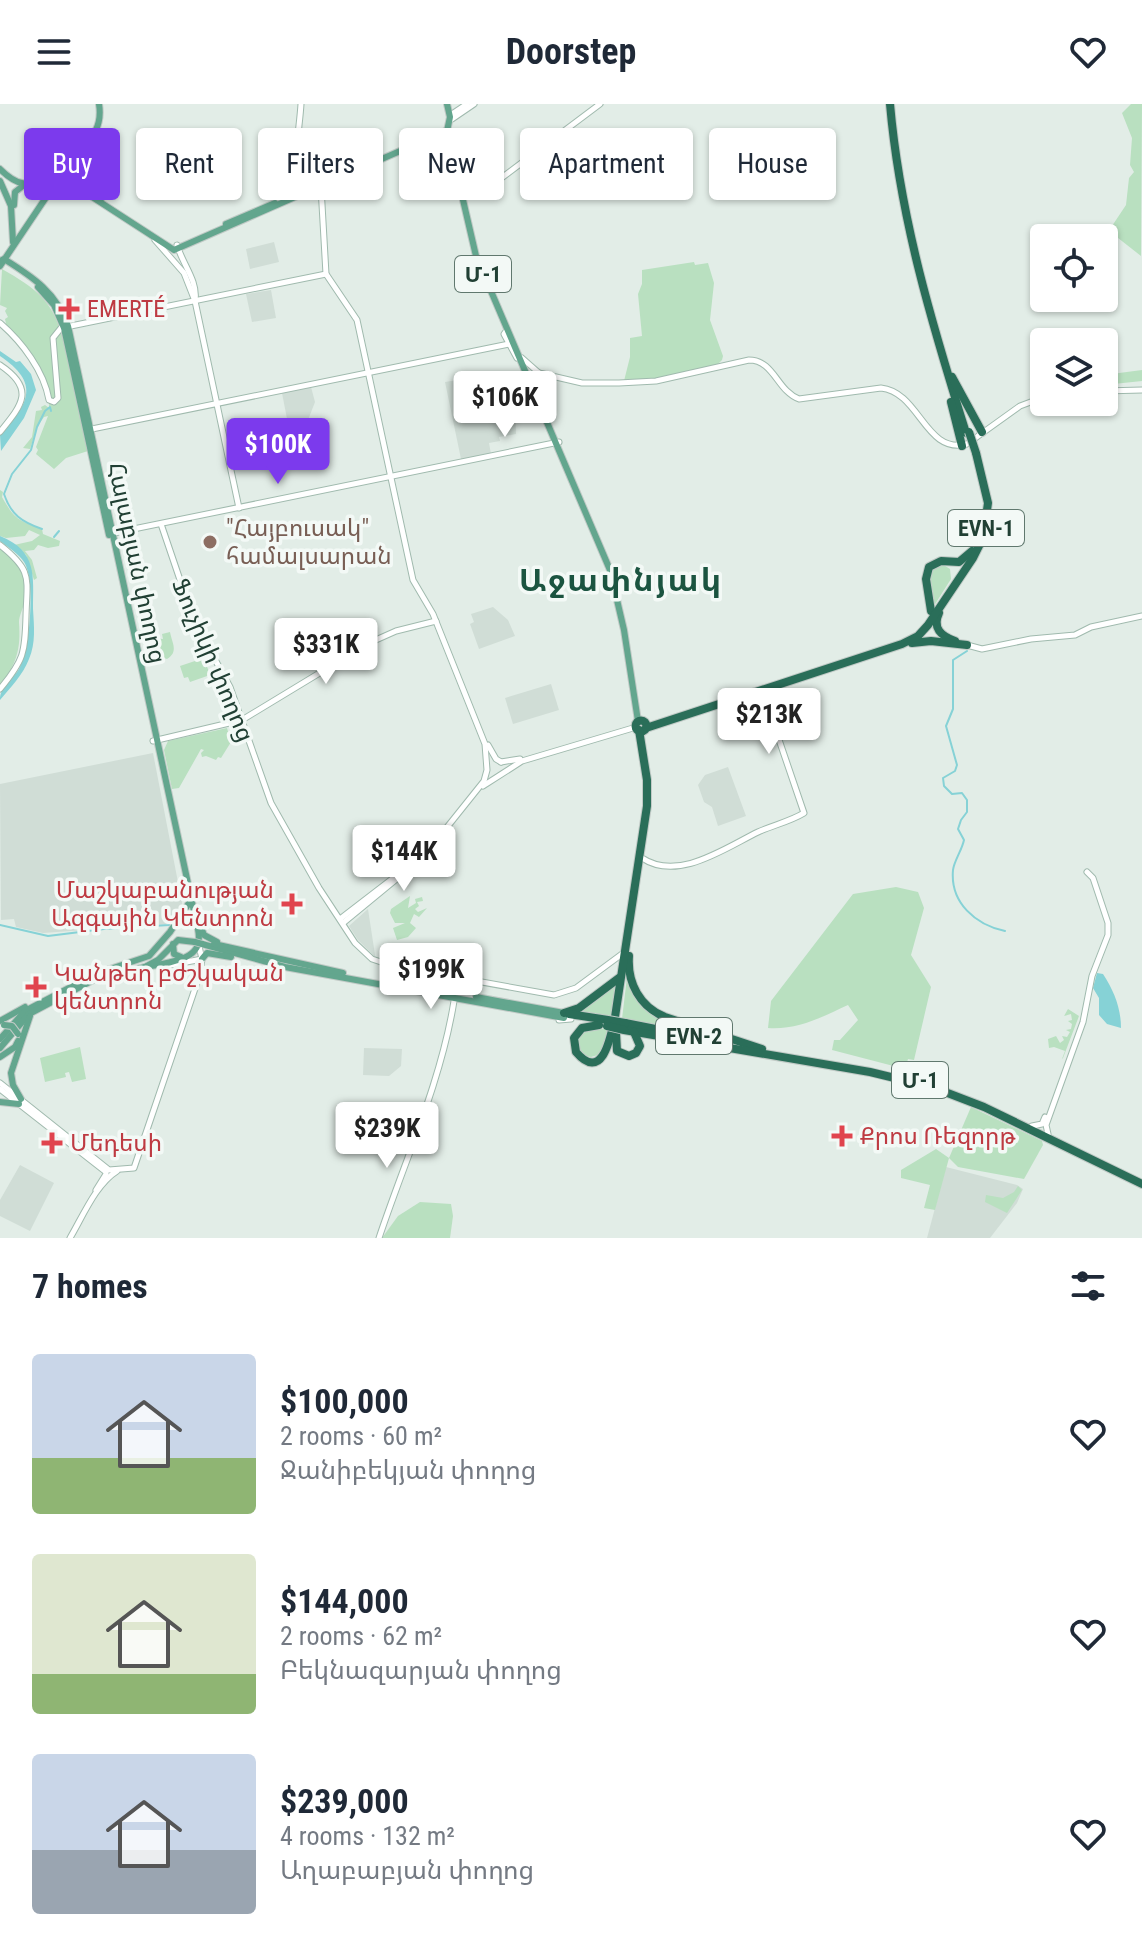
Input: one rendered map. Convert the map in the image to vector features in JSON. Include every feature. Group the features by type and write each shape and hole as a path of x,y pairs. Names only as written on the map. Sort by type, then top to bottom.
{"highway":[{"name":"EVN-1","path":"641,725 762,689 918,636 977,552 987,524 987,492 947,370 911,243 898,171 891,104"},
{"path":"947,370 982,432"},
{"path":"947,370 962,446"},
{"name":"EVN-1","path":"641,725 912,637 923,628 946,596 977,544 985,521 986,503 975,456"},
{"path":"931,611 926,573 936,562 962,561 977,544"},
{"path":"936,562 948,565 953,574 937,616 937,628 945,637 967,645"},
{"path":"933,622 935,632 941,639 967,645"},
{"path":"868,653 924,642 967,645"},
{"name":"Մ-1","path":"630,937 650,806 641,725"},
{"name":"Մ-1","path":"622,970 647,799 641,725"},
{"path":"627,1028 639,1040 638,1050 632,1055 622,1054 616,1048 630,937"},
{"path":"630,937 630,979 639,997 651,1009 665,1017 763,1049"},
{"path":"566,1016 617,982 622,970"},
{"path":"605,1024 582,1028 574,1038 576,1052 585,1060 601,1058 609,1049 622,970"},
{"name":"EVN-2","path":"566,1016 763,1049"},
{"name":"Մ-1","path":"627,1028 805,1059"},
{"name":"Մ-1","path":"763,1049 914,1082 998,1112 1067,1146"},
{"name":"Մ-1","path":"1031,1127 1141,1182"}],"main road":[{"path":"97,104 97,128"},
{"path":"94,128 97,104"},
{"name":"Մ-1","path":"449,104 453,128"},
{"name":"Մ-1","path":"449,104 452,128"},
{"path":"383,155 452,121"},
{"path":"442,128 452,121"},
{"path":"0,167 24,180"},
{"path":"0,167 15,181 24,183"},
{"path":"0,181 11,206 13,242"},
{"path":"2,261 54,183 23,232"},
{"path":"24,186 15,192 13,203 16,221 21,224 27,221"},
{"path":"2,261 47,200"},
{"path":"101,200 171,249 290,200"},
{"path":"102,200 167,244 178,247 288,200"},
{"name":"Մ-1","path":"464,200 476,256 521,360"},
{"name":"Մ-1","path":"464,200 485,271 615,586 641,725"},
{"name":"Հալաբյան փողոց","path":"2,261 49,297 66,327 191,901"},
{"path":"173,944 174,954 184,956 194,949 198,941 191,901"},
{"path":"191,901 202,932 208,939 286,961"},
{"path":"0,1048 17,1025 65,991 92,975 149,956 191,901"},
{"path":"92,975 145,963 177,937 185,935 198,941"},
{"name":"EVN-2","path":"173,944 182,939 198,941 426,992 566,1016"},
{"path":"1,1024 51,996 95,979 189,957 198,941"},
{"name":"EVN-2","path":"198,941 257,961 404,984 506,1005"},
{"path":"145,967 158,960 173,944"},
{"path":"202,959 207,953 257,961"},
{"path":"0,1039 19,1016 51,996"},
{"path":"0,1102 20,1102 11,1073 26,1024 38,1009"},
{"path":"0,1057 15,1047 18,1034 12,1026 1,1024"}],"street":[{"path":"297,128 301,104"},
{"path":"452,121 467,104"},
{"path":"452,121 474,104"},
{"path":"504,178 600,104"},
{"path":"322,200 326,274 357,320 412,576 437,622 489,747 503,769 483,786 416,865 342,921"},
{"path":"155,240 184,273 195,301"},
{"path":"178,247 194,284 239,508"},
{"path":"0,323 39,371 49,400 53,402 58,398 53,338 57,331 326,274"},
{"path":"507,330 504,334 509,344 521,360 539,373 582,383 656,381 737,362 759,360 787,393 799,399 881,388 893,390 901,394 928,429 952,445 962,446 1030,402"},
{"path":"88,430 438,358 469,355 509,344"},
{"path":"0,365 17,377 23,395 16,413 0,432"},
{"path":"534,390 539,373"},
{"path":"1118,391 1142,390"},
{"path":"111,534 557,443"},
{"name":"Ֆուչիկի փողոց","path":"161,524 194,621 224,672 266,795 319,888 355,943 372,959 407,969 554,995 576,988 610,965 625,950"},
{"path":"0,545 22,565 29,592 23,656 19,666 0,689"},
{"path":"967,645 982,649 1031,639 1075,635 1091,627 1142,616"},
{"path":"155,741 242,720 369,643 396,631 437,622"},
{"path":"342,921 432,845 482,785 487,767 485,744 437,622"},
{"path":"642,858 656,865 695,863 760,830 791,821 804,813 762,689"},
{"path":"487,767 499,761 516,760 641,725"},
{"path":"498,774 526,759 641,725"},
{"path":"487,767 498,774"},
{"path":"1048,1134 1046,1125 1085,1012 1092,976 1107,941 1108,929 1093,878 1087,872"},
{"path":"70,1238 109,1173 135,1167 200,974 202,959 198,941"},
{"path":"156,966 202,959"},
{"path":"610,965 619,962 622,970"},
{"path":"404,984 407,969"},
{"path":"443,976 443,991"},
{"path":"426,992 454,1001 566,1021 566,1016"},
{"path":"379,1238 424,1113 450,1028 454,1001"},
{"path":"1031,1127 1044,1121 1085,1012"},
{"path":"0,1086 109,1173"}],"shaded area":[{"path":"274,242 279,262 250,269 246,249"},
{"path":"271,290 276,318 252,322 246,294"},
{"path":"505,372 506,378 521,387 521,400 515,402 516,434 499,437 500,441 489,443 491,454 461,459 445,382"},
{"path":"311,387 315,402 308,420 288,424 282,393"},
{"path":"493,607 508,620 515,636 479,649 470,624 474,622 471,614"},
{"path":"551,684 559,710 513,724 505,698"},
{"path":"153,753 183,908 168,924 43,933 16,927 14,919 1,920 0,784"},
{"path":"728,767 746,816 718,826 712,807 704,802 698,785 705,775"},
{"path":"368,909 375,957 349,926"},
{"path":"364,1048 402,1049 401,1066 389,1076 363,1075"},
{"path":"20,1165 54,1183 30,1231 0,1216 0,1200"},
{"path":"946,1167 1023,1189 1017,1203 990,1238 927,1238"}],"green space":[{"path":"1131,104 1142,104 1141,256 1118,238 1118,224 1113,224 1126,205 1129,178 1134,172 1130,165 1132,138 1122,113"},
{"path":"694,262 695,265 708,263 714,283 710,320 722,360 718,364 656,379 624,381 630,357 630,338 642,336 638,294 642,270"},
{"path":"2,269 41,296 54,314 63,339 88,451 66,458 54,469 36,454 48,416 37,427 30,449 23,448 32,437 36,411 42,410 41,407 45,405 49,408 49,397 36,365 7,328 7,308 0,305"},
{"path":"1142,370 1142,381 1118,384 1118,373"},
{"path":"0,490 14,515 60,541 59,546 48,548 38,545 34,550 25,551 32,560 37,578 34,580 26,555 14,545 32,541 40,535 29,530 25,536 0,536"},
{"path":"0,545 19,562 26,585 19,620 17,656 0,686"},
{"path":"942,564 950,569 951,579 932,609 928,575 930,569"},
{"path":"170,632 174,647 171,656 167,659 152,654 153,638 163,639 162,634"},
{"path":"204,658 210,675 190,682 188,677 184,678 180,666"},
{"path":"227,728 231,742 221,758 202,757 204,750 201,749 179,788 172,789 164,750 168,741"},
{"path":"896,887 918,892 924,908 911,955 931,987 914,1060 908,1059 905,1069 832,1050 834,1040 840,1040 858,1020 848,1005 800,1025 768,1028 771,1001 853,894"},
{"path":"410,896 408,908 416,903 415,899 422,897 423,901 417,902 419,906 415,909 418,912 427,908 419,917 414,914 410,923 416,928 408,937 397,940 393,928 405,923 395,923 391,909"},
{"path":"627,977 642,1005 739,1044 622,1019"},
{"path":"615,986 611,1018 578,1013"},
{"path":"1068,1009 1079,1016 1062,1059 1065,1051 1049,1048 1048,1039 1056,1036 1060,1043 1064,1040 1062,1036 1067,1037 1070,1032 1066,1030 1071,1029 1072,1024 1068,1021 1072,1020 1071,1014 1064,1016"},
{"path":"593,1027 609,1030 601,1054 591,1057 580,1052 578,1042 579,1033"},
{"path":"80,1047 86,1079 72,1082 69,1072 65,1073 66,1077 45,1082 40,1058"},
{"path":"971,1107 1042,1141 1043,1145 1024,1179 958,1167 949,1158"},
{"path":"936,1149 949,1158 935,1210 924,1208 930,1185 901,1178 901,1170"},
{"path":"1018,1186 1022,1190 1007,1213 985,1202 986,1195 1003,1198"},
{"path":"420,1202 451,1204 450,1238 382,1238 398,1216"}],"water":[{"path":"0,351 16,362 20,361 31,374 36,390 24,418 1,451 0,435 18,413 26,394 21,375 0,356"},
{"path":"0,536 21,549 31,566 34,628 33,647 26,665 0,700 4,687 23,660 31,599 24,562 0,541"},
{"path":"1097,973 1103,974 1114,993 1121,1028 1107,1024 1099,1015 1099,998 1093,988"}],"waterway":[{"path":"42,529 18,517 4,494 12,474 31,450 45,411 50,407 51,411"},
{"path":"54,537 59,531"},
{"path":"967,651 953,660 953,709 946,726 957,765 955,771 943,778 944,786 952,794 962,793 967,800 967,812 958,829 964,840 954,867 953,882 967,911 984,924 1005,931"},
{"path":"0,925 48,936 169,925 180,912"}],"place":[{"name":"EMERTÉ","path":"69,309"},
{"name":"\"Հայբուսակ\" համալսարան","path":"210,542"},
{"name":"Մաշկաբանության Ազգային Կենտրոն","path":"292,904"},
{"name":"Կանթեղ բժշկական կենտրոն","path":"36,987"},
{"name":"Քրոս Ռեզորթ","path":"842,1136"},
{"name":"Մեդեսի","path":"52,1143"}],"district":[{"name":"Աջափնյակ","path":"621,580"}]}
